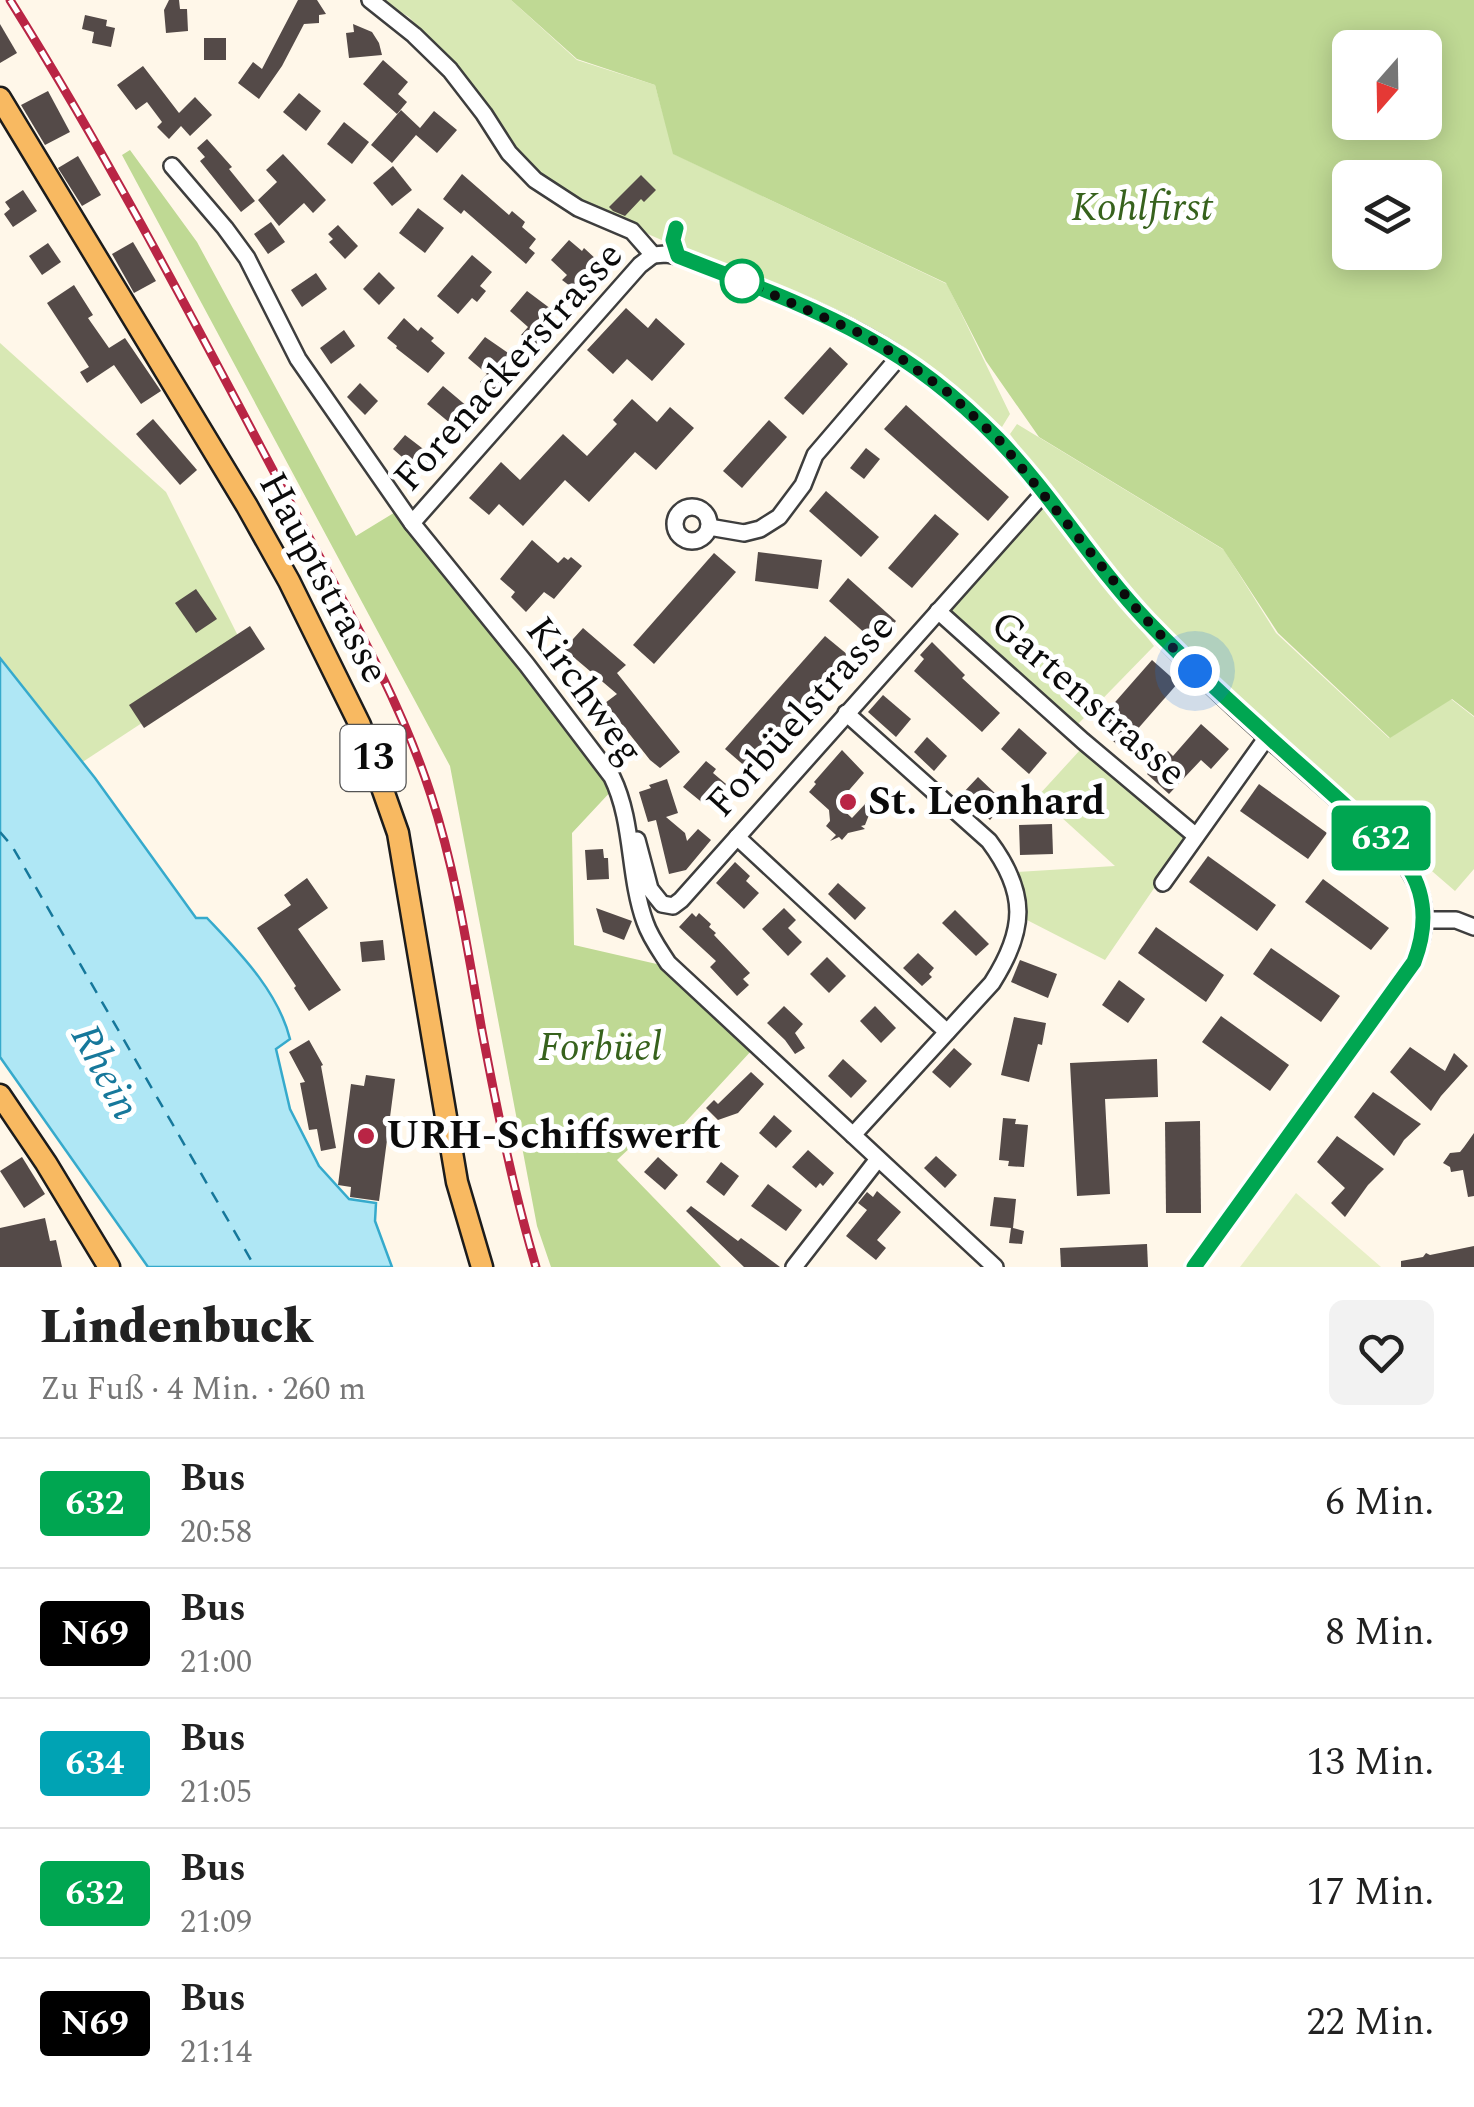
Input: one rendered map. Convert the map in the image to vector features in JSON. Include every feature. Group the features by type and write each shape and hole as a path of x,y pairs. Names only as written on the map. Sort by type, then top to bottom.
{"main road":[{"name":"Hauptstrasse","path":"0,98 248,506 360,725 398,833 456,1182 481,1263"},
{"path":"0,1095 109,1267"}],"street":[{"path":"370,0 450,70 509,153 536,180 578,208 632,231 653,255 678,256 854,330 950,394 999,440 1139,612 1195,671 1408,865 1420,890 1424,920 1420,947 1408,973 1194,1267"},
{"name":"Kirchweg","path":"172,166 247,258 298,359 412,523 599,758 619,790 644,920 668,962 878,1159 975,1260 995,1267"},
{"name":"Forenackerstrasse","path":"412,523 653,255"},
{"path":"709,527 744,533 760,529 779,517 803,485 815,455 899,357"},
{"name":"Forbüelstrasse","path":"627,825 636,834 650,889 662,904 672,906 1043,494"},
{"name":"Gartenstrasse","path":"938,611 1196,836"},
{"path":"846,712 989,841 1002,858 1019,910 1016,936 992,983 853,1135"},
{"path":"1162,883 1267,737"},
{"path":"738,837 947,1032"},
{"path":"1424,920 1456,920 1474,927"},
{"path":"794,1267 878,1159"}],"green space":[{"path":"380,0 511,0 577,60 655,85 674,154 947,284 1010,414 1002,427 887,339 575,202 528,166 478,95 409,17"},
{"name":"Kohlfirst","path":"511,0 1474,0 1474,716 1452,699 1390,738 1278,633 1223,549 1039,437 986,361 946,283 673,154 655,85 577,59"},
{"name":"Forbüel","path":"130,150 197,242 356,536 397,511 614,788 572,833 574,945 661,965 752,1050 681,1127 651,1128 617,1160 721,1267 551,1267 537,1226 450,766 122,155"},
{"path":"0,343 166,492 247,654 81,763 0,656"},
{"path":"1017,424 1224,550 1276,633 1389,738 1451,699 1474,717 1474,869 1455,891 1234,700 1146,611 1010,434"},
{"path":"1041,504 1154,646 1078,724 948,610"},
{"path":"1081,749 1189,837 1105,960 1025,919 1017,872 1115,866 1038,796"},
{"path":"1296,1193 1381,1267 1240,1267"}],"water":[{"name":"Rhein","path":"0,658 95,778 196,918 207,918 267,989 290,1039 276,1049 290,1109 319,1166 349,1199 376,1203 375,1221 392,1267 148,1267 0,1057"}],"building":[{"path":"169,0 179,0 180,9 187,9 188,31 166,33 164,10"},
{"path":"298,0 317,0 326,14 319,15 319,23 304,24 259,99 238,83 253,62 262,69"},
{"path":"85,15 107,20 106,26 115,28 111,47 92,43 94,32 82,29"},
{"path":"0,24 17,53 0,63"},
{"path":"353,24 372,32 382,55 349,58 346,33 354,32"},
{"path":"204,38 226,38 226,60 204,60"},
{"path":"383,60 408,82 398,94 407,102 397,114 363,84"},
{"path":"143,66 179,113 195,97 212,115 190,136 181,126 169,139 157,127 162,122 147,102 136,110 117,85"},
{"path":"48,91 70,132 45,145 21,105"},
{"path":"299,93 321,111 306,131 283,112"},
{"path":"401,110 420,128 434,111 457,130 437,153 416,135 392,163 371,145"},
{"path":"344,122 369,142 352,164 327,144"},
{"path":"207,139 255,201 241,212 200,161 205,157 197,148"},
{"path":"283,154 326,200 313,213 304,203 279,226 258,200 277,182 266,170"},
{"path":"78,156 101,195 82,206 58,168"},
{"path":"393,166 412,190 392,206 373,183"},
{"path":"462,174 509,215 512,211 525,222 522,227 536,239 529,248 535,253 526,264 464,210 461,214 443,199"},
{"path":"641,175 656,190 625,216 613,211 609,207"},
{"path":"23,190 37,211 13,227 4,214 10,209 5,202"},
{"path":"418,208 444,228 425,253 399,233"},
{"path":"271,222 285,242 268,254 254,234"},
{"path":"338,225 358,246 345,259 329,242 333,239 328,234"},
{"path":"569,240 597,260 579,280 587,287 577,297 562,280 567,275 551,260"},
{"path":"133,242 156,281 134,293 112,254"},
{"path":"48,243 61,262 42,275 29,256"},
{"path":"472,255 492,272 480,286 486,291 477,302 472,298 458,314 437,296"},
{"path":"379,272 395,288 379,305 363,289"},
{"path":"316,273 327,289 302,307 291,290"},
{"path":"74,285 93,315 88,318 109,348 125,338 161,391 141,404 114,365 87,383 80,372 89,367 47,303"},
{"path":"527,291 555,312 538,332 543,336 535,346 521,335 528,327 510,311"},
{"path":"626,308 648,328 656,318 685,344 652,381 627,359 613,374 587,350"},
{"path":"404,318 418,331 421,327 434,338 431,341 445,353 428,373 387,338"},
{"path":"344,330 355,346 331,364 320,348"},
{"path":"485,337 514,357 496,379 502,384 494,393 480,382 487,374 468,358"},
{"path":"830,347 848,364 803,415 784,398"},
{"path":"360,383 378,401 365,415 347,397"},
{"path":"443,386 475,413 465,425 461,422 456,428 427,404"},
{"path":"632,399 657,422 670,407 694,428 656,470 635,452 589,502 565,480 523,526 499,504 489,515 469,498 501,462 520,480 563,434 587,456 617,424 613,420"},
{"path":"906,405 1009,497 988,521 884,429"},
{"path":"153,419 197,470 180,485 136,434"},
{"path":"769,420 787,437 742,488 723,471"},
{"path":"405,435 435,458 420,474 416,469 408,478 398,462 402,457 393,449"},
{"path":"866,448 880,459 864,479 850,468"},
{"path":"826,491 879,537 861,557 809,511"},
{"path":"935,514 959,534 912,588 888,568"},
{"path":"532,540 558,563 571,557 582,566 554,599 544,592 526,612 511,597 515,592 500,579"},
{"path":"758,552 822,560 818,589 755,581"},
{"path":"714,553 736,572 654,664 633,645"},
{"path":"848,578 896,621 877,644 829,601"},
{"path":"196,589 217,619 196,633 175,603"},
{"path":"250,626 265,649 144,728 129,705"},
{"path":"583,628 626,665 617,673 680,752 660,768 605,703 617,694 564,649"},
{"path":"825,636 848,655 747,768 725,749"},
{"path":"932,642 965,675 962,678 1000,713 982,732 914,671 924,659 920,655"},
{"path":"1152,660 1178,683 1121,748 1095,725"},
{"path":"883,695 911,719 896,737 868,712"},
{"path":"1201,724 1229,749 1211,769 1201,760 1169,794 1147,774 1168,751 1173,756"},
{"path":"1019,728 1047,753 1029,774 1001,749"},
{"path":"927,737 947,756 934,771 914,752"},
{"name":"St. Leonhard","path":"842,750 864,773 837,804 852,818 867,802 869,815 861,826 865,829 830,841 836,835 826,826 830,821 829,810 809,792"},
{"path":"706,761 716,769 713,773 738,794 704,804 683,787"},
{"path":"978,777 999,797 995,801 1001,807 990,820 962,794"},
{"path":"667,779 678,813 666,817 685,833 687,841 698,829 711,840 686,870 669,874 656,820 648,822 639,792"},
{"path":"1259,784 1327,833 1308,859 1240,811"},
{"path":"1052,824 1053,854 1020,855 1019,825"},
{"path":"603,849 604,858 608,858 609,879 587,880 585,850"},
{"path":"1208,856 1276,905 1257,931 1189,882"},
{"path":"735,862 750,876 746,881 759,893 744,909 716,883"},
{"path":"307,878 328,908 298,929 341,990 309,1011 257,928 291,905 284,895"},
{"path":"1323,879 1389,928 1371,950 1305,902"},
{"path":"838,883 866,908 855,920 828,894"},
{"path":"596,908 632,921 624,940 603,932"},
{"path":"784,908 796,920 788,928 802,942 788,956 762,929"},
{"path":"955,910 989,944 976,956 942,923"},
{"path":"692,913 696,917 699,913 711,924 714,935 750,973 743,979 749,985 737,996 710,967 716,961 679,927"},
{"path":"1156,927 1224,975 1206,1002 1138,953"},
{"path":"383,940 385,960 362,962 360,942"},
{"path":"1271,948 1340,996 1321,1022 1253,974"},
{"path":"918,953 934,968 929,974 932,977 922,986 903,968"},
{"path":"827,957 846,976 829,993 810,974"},
{"path":"1020,960 1057,974 1048,998 1011,982"},
{"path":"1119,980 1145,999 1128,1023 1102,1005"},
{"path":"784,1006 803,1024 795,1033 805,1048 795,1054 767,1023"},
{"path":"875,1006 896,1028 881,1043 860,1021"},
{"path":"1221,1016 1289,1065 1270,1091 1202,1042"},
{"path":"1014,1017 1046,1023 1029,1082 1001,1075"},
{"path":"309,1040 323,1065 336,1148 321,1151 317,1129 309,1130 300,1083 305,1082 289,1052"},
{"path":"1410,1047 1445,1071 1454,1053 1468,1066 1431,1111 1390,1072"},
{"path":"954,1048 972,1064 950,1088 932,1072"},
{"path":"843,1059 867,1081 851,1098 828,1076"},
{"path":"1157,1059 1158,1097 1105,1099 1110,1194 1077,1196 1070,1063"},
{"path":"751,1072 764,1084 738,1113 718,1120 706,1108 714,1100 718,1104"},
{"name":"URH-Schiffswerft","path":"366,1075 395,1079 379,1201 350,1197 351,1187 338,1185 351,1084 364,1086"},
{"path":"1373,1092 1421,1124 1394,1156 1354,1117"},
{"path":"774,1115 792,1131 776,1148 759,1133"},
{"path":"1003,1118 1028,1125 1024,1167 1008,1166 1009,1161 999,1160"},
{"path":"1200,1121 1201,1213 1166,1213 1165,1122"},
{"path":"1474,1133 1474,1196 1468,1197 1463,1170 1451,1172 1443,1163 1450,1153 1460,1152"},
{"path":"1337,1136 1384,1169 1345,1217 1331,1203 1345,1188 1317,1162"},
{"path":"808,1150 834,1173 823,1186 820,1183 816,1188 792,1167"},
{"path":"936,1156 957,1175 945,1188 924,1168"},
{"path":"22,1157 45,1194 24,1208 0,1171"},
{"path":"658,1157 678,1175 665,1190 644,1172"},
{"path":"721,1162 739,1176 724,1196 706,1182"},
{"path":"768,1184 802,1210 786,1231 751,1206"},
{"path":"877,1191 901,1212 877,1240 886,1248 876,1260 846,1236 867,1210 858,1203 867,1192 873,1197"},
{"path":"994,1197 1016,1199 1013,1228 1024,1231 1022,1244 1009,1243 1011,1228 990,1226"},
{"path":"691,1206 780,1267 744,1267 686,1211"},
{"path":"45,1218 50,1241 56,1240 62,1267 0,1267 0,1228"},
{"path":"1147,1244 1148,1267 1061,1267 1060,1248"},
{"path":"1474,1246 1474,1267 1401,1267 1401,1261 1426,1253"}],"ferry route":[{"path":"0,832 12,846 255,1267"}],"railway":[{"path":"10,0 151,242 363,639 417,755 448,853 500,1120 536,1267"}],"bus line":[{"name":"632","path":"676,228 673,240 678,256 866,336 950,394 999,440 1139,612 1195,671 1398,854 1415,878 1423,905 1424,932 1408,973 1194,1267"}],"place":[{"name":"St. Leonhard","path":"848,802"},
{"name":"URH-Schiffswerft","path":"366,1136"}],"route":[{"path":"742,281 866,336 950,394 999,440 1139,612 1195,671"}]}
